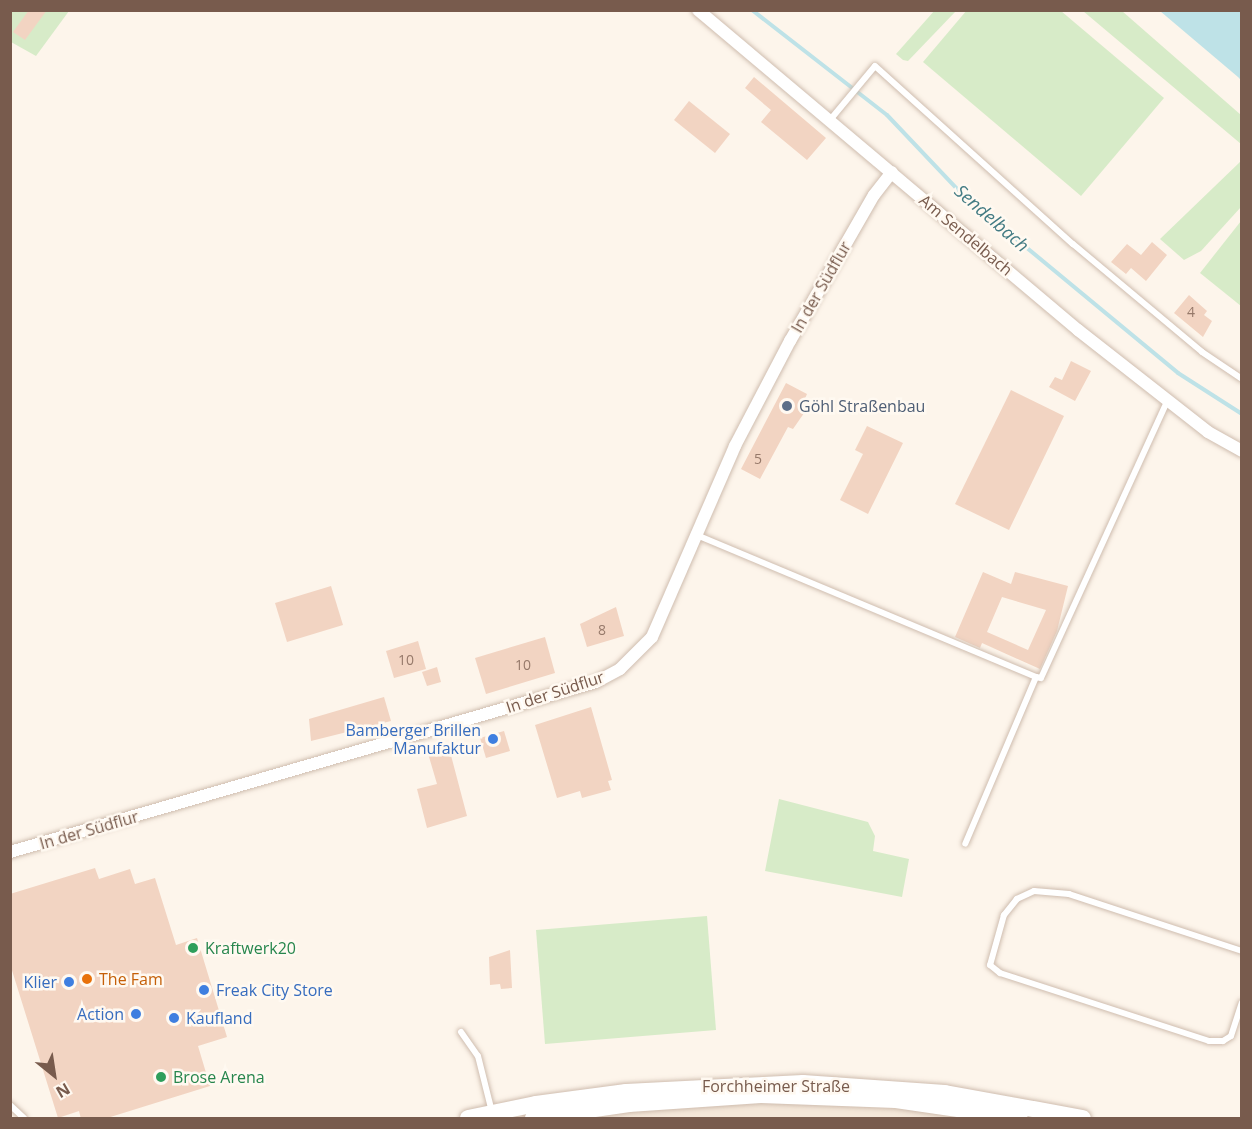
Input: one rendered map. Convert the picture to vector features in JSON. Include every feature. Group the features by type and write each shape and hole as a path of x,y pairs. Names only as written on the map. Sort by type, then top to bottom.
{"street":[{"name":"Am Sendelbach","path":"698,10 1167,401 1208,432 1242,451"},
{"name":"In der Südflur","path":"10,852 596,682 633,658 652,637 694,533 790,341 874,195 892,172"},
{"name":"Forchheimer Straße","path":"468,1119 582,1097 672,1087 803,1083 945,1093 1083,1119"},
{"name":"Forchheimer Straße","path":"533,1119 617,1106 761,1095 896,1100 1020,1119"}],"lane":[{"path":"830,120 875,66 1073,244 1202,352 1242,379"},
{"path":"694,533 1041,678 1167,401"},
{"path":"965,844 1036,676"},
{"path":"1242,951 1069,894 1034,891 1017,899 1004,915 990,964 1000,973 1209,1041 1222,1041 1231,1036 1242,1003"},
{"path":"460,1032 478,1056 493,1116"},
{"path":"10,1106 24,1119"}],"shaded area":[{"path":"674,1092 951,1103 1048,1118 497,1118"}],"green space":[{"path":"935,10 956,11 908,61 903,60 896,54"},
{"path":"967,10 1061,11 1164,98 1081,196 923,62"},
{"path":"11,11 69,11 36,56 11,42"},
{"path":"1083,11 1122,11 1241,115 1241,144"},
{"path":"1241,161 1241,207 1201,251 1184,260 1160,239"},
{"path":"1241,221 1241,306 1200,273"},
{"path":"779,799 868,822 875,836 873,851 909,859 902,897 765,871"},
{"path":"707,916 716,1030 545,1044 536,930"}],"water":[{"path":"1160,11 1241,11 1241,80 1238,77"}],"building":[{"path":"29,10 47,10 25,40 13,32"},
{"path":"754,77 826,138 807,160 761,122 771,110 745,88"},
{"path":"689,101 730,134 715,153 674,120"},
{"path":"1152,242 1167,255 1146,281 1131,268 1126,274 1111,262 1127,244 1141,255"},
{"path":"1189,295 1207,311 1204,315 1212,321 1203,337 1174,313"},
{"path":"1071,361 1091,371 1075,401 1049,387 1055,377 1062,380"},
{"path":"786,383 807,394 803,403 809,406 793,429 788,427 760,479 741,469"},
{"path":"1011,390 1064,416 1009,530 955,504"},
{"path":"867,426 903,443 868,514 840,500 863,454 855,450"},
{"path":"983,572 1011,584 1015,572 1068,586 1057,631 1040,669 982,643 980,648 955,637","holes":["1002,597 1046,610 1028,650 987,632"]},
{"path":"331,586 343,625 287,642 275,603"},
{"path":"616,607 624,636 587,647 580,624"},
{"path":"545,637 555,673 486,694 475,658"},
{"path":"418,641 426,669 394,678 386,651"},
{"path":"437,667 441,682 427,686 422,672"},
{"path":"384,697 391,721 311,741 309,719"},
{"path":"591,707 612,780 608,781 611,790 582,798 580,791 557,798 535,725"},
{"path":"504,731 510,751 486,758 480,738"},
{"path":"448,744 467,816 427,828 417,789 437,784 427,750"},
{"path":"95,868 99,879 130,869 135,884 155,878 176,945 197,938 227,1037 198,1046 210,1086 104,1119 81,1119 79,1111 58,1118 10,964 10,894"},
{"path":"510,950 512,988 501,989 500,984 490,985 489,957"}],"waterway":[{"name":"Sendelbach","path":"752,10 887,115 963,195 1178,373 1242,414"}],"place":[{"name":"Göhl Straßenbau","path":"787,406"},
{"name":"Bamberger Brillen Manufaktur","path":"493,739"},
{"name":"Kraftwerk20","path":"193,948"},
{"name":"The Fam","path":"87,979"},
{"name":"Klier","path":"69,982"},
{"name":"Freak City Store","path":"204,990"},
{"name":"Action","path":"136,1014"},
{"name":"Kaufland","path":"174,1018"},
{"name":"Brose Arena","path":"161,1077"}]}
